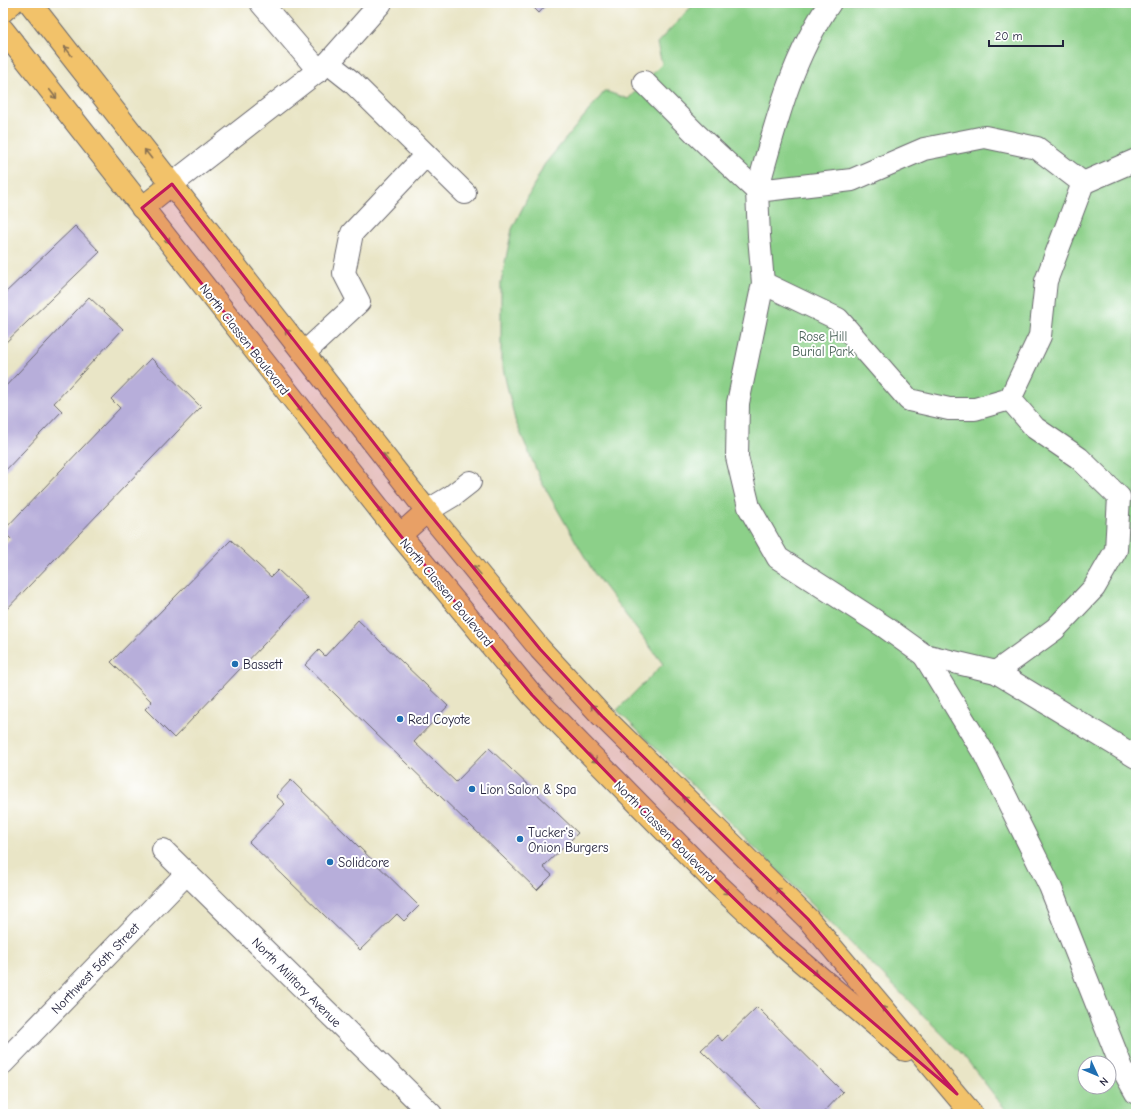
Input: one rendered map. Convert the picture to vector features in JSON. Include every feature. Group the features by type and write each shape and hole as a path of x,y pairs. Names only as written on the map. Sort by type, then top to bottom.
{"main road":[{"path":"3,11 12,3"},
{"name":"North Classen Boulevard","path":"30,3 427,511 546,654 613,727 808,919 957,1094 972,1114"},
{"name":"North Classen Boulevard","path":"3,30 400,535 532,696 642,810 783,946 957,1094"},
{"path":"142,208 172,184"},
{"path":"400,535 427,511"}],"street":[{"path":"261,3 323,67 352,82 466,193"},
{"path":"172,184 323,67 381,3"},
{"path":"830,3 805,44 778,115 757,191 763,283 738,404 737,457 749,507 778,558 885,627 924,655 996,672 1136,757"},
{"path":"644,82 695,133 757,191 852,180 924,149 985,137 1037,148 1083,183"},
{"path":"304,353 359,302 344,273 352,233 426,155"},
{"path":"763,283 838,319 909,400 949,409 975,409 1010,399 1040,336 1046,281 1083,183 1136,160"},
{"path":"996,672 1056,629 1094,588 1116,550 1127,494 1079,458 1035,428 1010,399"},
{"path":"427,511 452,496 470,482"},
{"path":"924,655 985,755 1050,886 1122,1068 1136,1093"},
{"name":"North Military Avenue","path":"163,850 431,1114"},
{"name":"Northwest 56th Street","path":"3,1063 186,873"}],"highlighted area":[{"path":"172,184 427,511 540,649 602,716 808,919 957,1094 783,946 643,810 532,695 400,535 142,208"}],"green space":[{"name":"Rose Hill Burial Park","path":"695,3 1136,3 1136,1114 1009,1114 963,1055 617,710 663,664 594,573 541,481 515,420 501,360 501,282 512,229 544,165 605,91 628,99 662,64 657,43"}],"building":[{"path":"529,3 548,3 539,13"},
{"path":"75,226 100,252 3,345 3,295"},
{"path":"89,297 123,329 54,403 62,411 3,473 3,389"},
{"path":"151,358 201,407 3,613 3,547 11,539 3,531 120,408 111,399"},
{"path":"231,540 271,577 278,570 308,598 174,738 145,709 152,702 111,662"},
{"path":"358,620 448,706 414,742 456,782 489,748 578,833 543,867 552,875 537,890 305,665 319,650 325,656"},
{"path":"291,780 419,906 404,921 397,914 360,950 249,842 285,804 276,796"},
{"path":"757,1007 843,1092 822,1114 766,1114 701,1050 717,1035 722,1041"}],"place":[{"name":"Bassett","path":"235,664"},
{"name":"Red Coyote","path":"400,719"},
{"name":"Lion Salon & Spa","path":"472,789"},
{"name":"Tucker's Onion Burgers","path":"520,839"},
{"name":"Solidcore","path":"330,862"}]}
